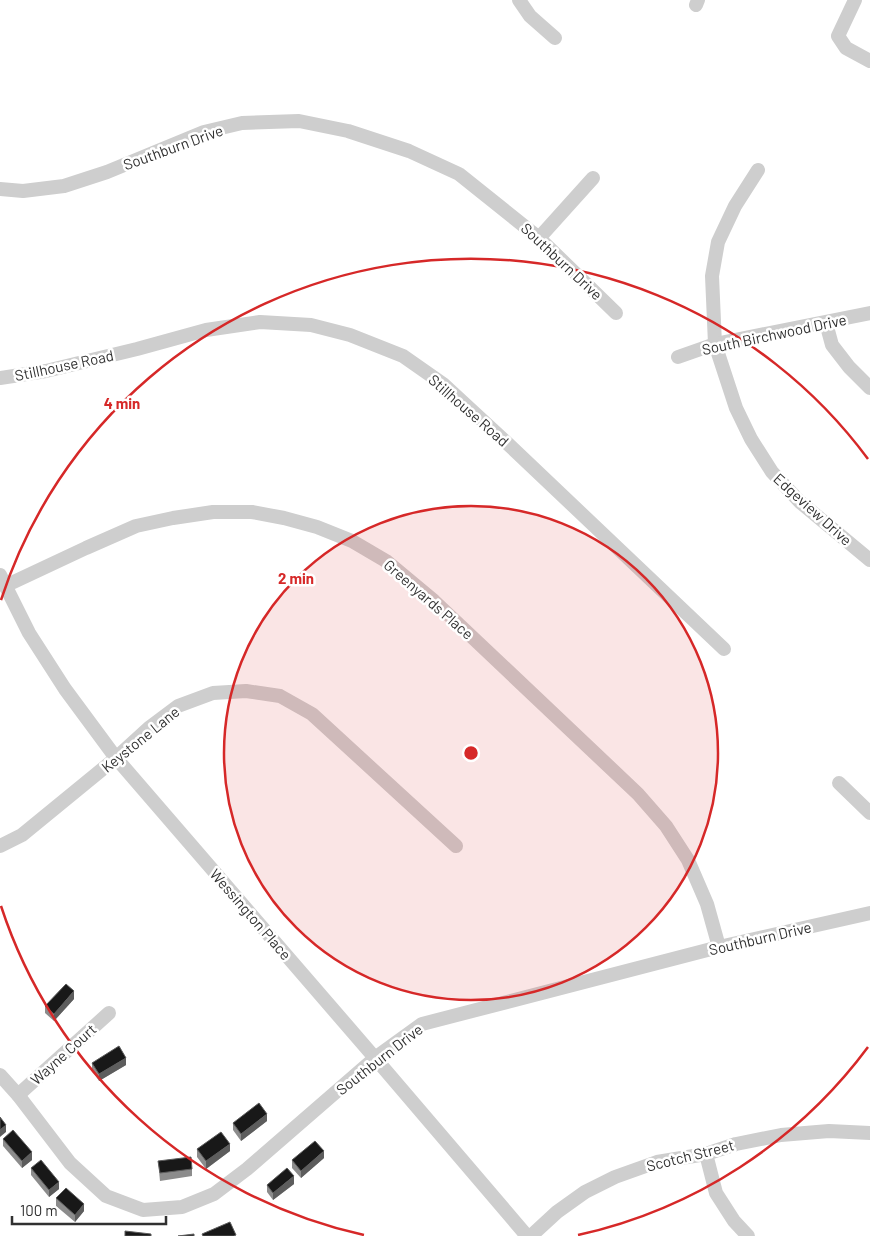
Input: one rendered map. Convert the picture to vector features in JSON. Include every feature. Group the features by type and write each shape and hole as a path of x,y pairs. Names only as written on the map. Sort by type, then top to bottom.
{"street":[{"path":"519,0 530,16 555,38"},
{"path":"856,0 838,36 846,48 870,62"},
{"name":"Southburn Drive","path":"0,189 23,191 64,186 107,172 204,132 242,123 299,121 348,131 383,142 409,151 459,174 539,238 616,313"},
{"name":"Edgeview Drive","path":"758,170 735,206 718,242 712,276 715,344 736,408 751,439 772,472 800,502 870,560"},
{"path":"539,238 593,178"},
{"name":"South Birchwood Drive","path":"678,357 715,344 870,313"},
{"name":"Stillhouse Road","path":"0,378 46,371 206,330 260,322 311,325 350,335 403,356 443,384 724,649"},
{"path":"826,323 832,345 848,367 870,388"},
{"name":"Greenyards Place","path":"3,581 136,526 213,512 252,512 284,518 352,541 386,561 434,601 638,794 666,826 688,860 707,904 719,947"},
{"name":"Wessington Place","path":"3,581 29,633 65,689 116,758 527,1236"},
{"name":"Keystone Lane","path":"0,846 22,835 116,758 150,727 178,706 213,693 246,690 280,696 312,714 456,846"},
{"path":"839,783 870,813"},
{"name":"Southburn Drive","path":"0,1075 70,1162 106,1196 143,1210 182,1207 214,1194 247,1169 375,1058 422,1024 719,947 870,913"},
{"name":"Wayne Court","path":"18,1095 109,1013"},
{"name":"Scotch Street","path":"531,1236 557,1212 585,1192 615,1177 657,1162 706,1154 736,1144 782,1135 829,1131 870,1133"},
{"path":"706,1154 716,1193 734,1222 748,1236"}],"building":[{"path":"66,984 74,991 54,1014 45,1006"},
{"path":"119,1046 126,1058 99,1074 92,1063"},
{"path":"259,1103 267,1114 241,1134 233,1123"},
{"path":"0,1117 6,1125 0,1130"},
{"path":"13,1130 32,1152 22,1161 3,1139"},
{"path":"221,1132 230,1144 206,1161 197,1149"},
{"path":"315,1141 324,1151 301,1171 292,1160"},
{"path":"191,1157 192,1169 160,1173 158,1161"},
{"path":"41,1160 59,1182 49,1190 31,1168"},
{"path":"287,1168 294,1176 273,1193 267,1185"},
{"path":"66,1188 84,1204 75,1215 56,1198"},
{"path":"230,1222 236,1235 234,1236 203,1236 202,1234"},
{"path":"125,1231 151,1234 151,1236 125,1236"},
{"path":"194,1234 194,1236 178,1236"}]}
